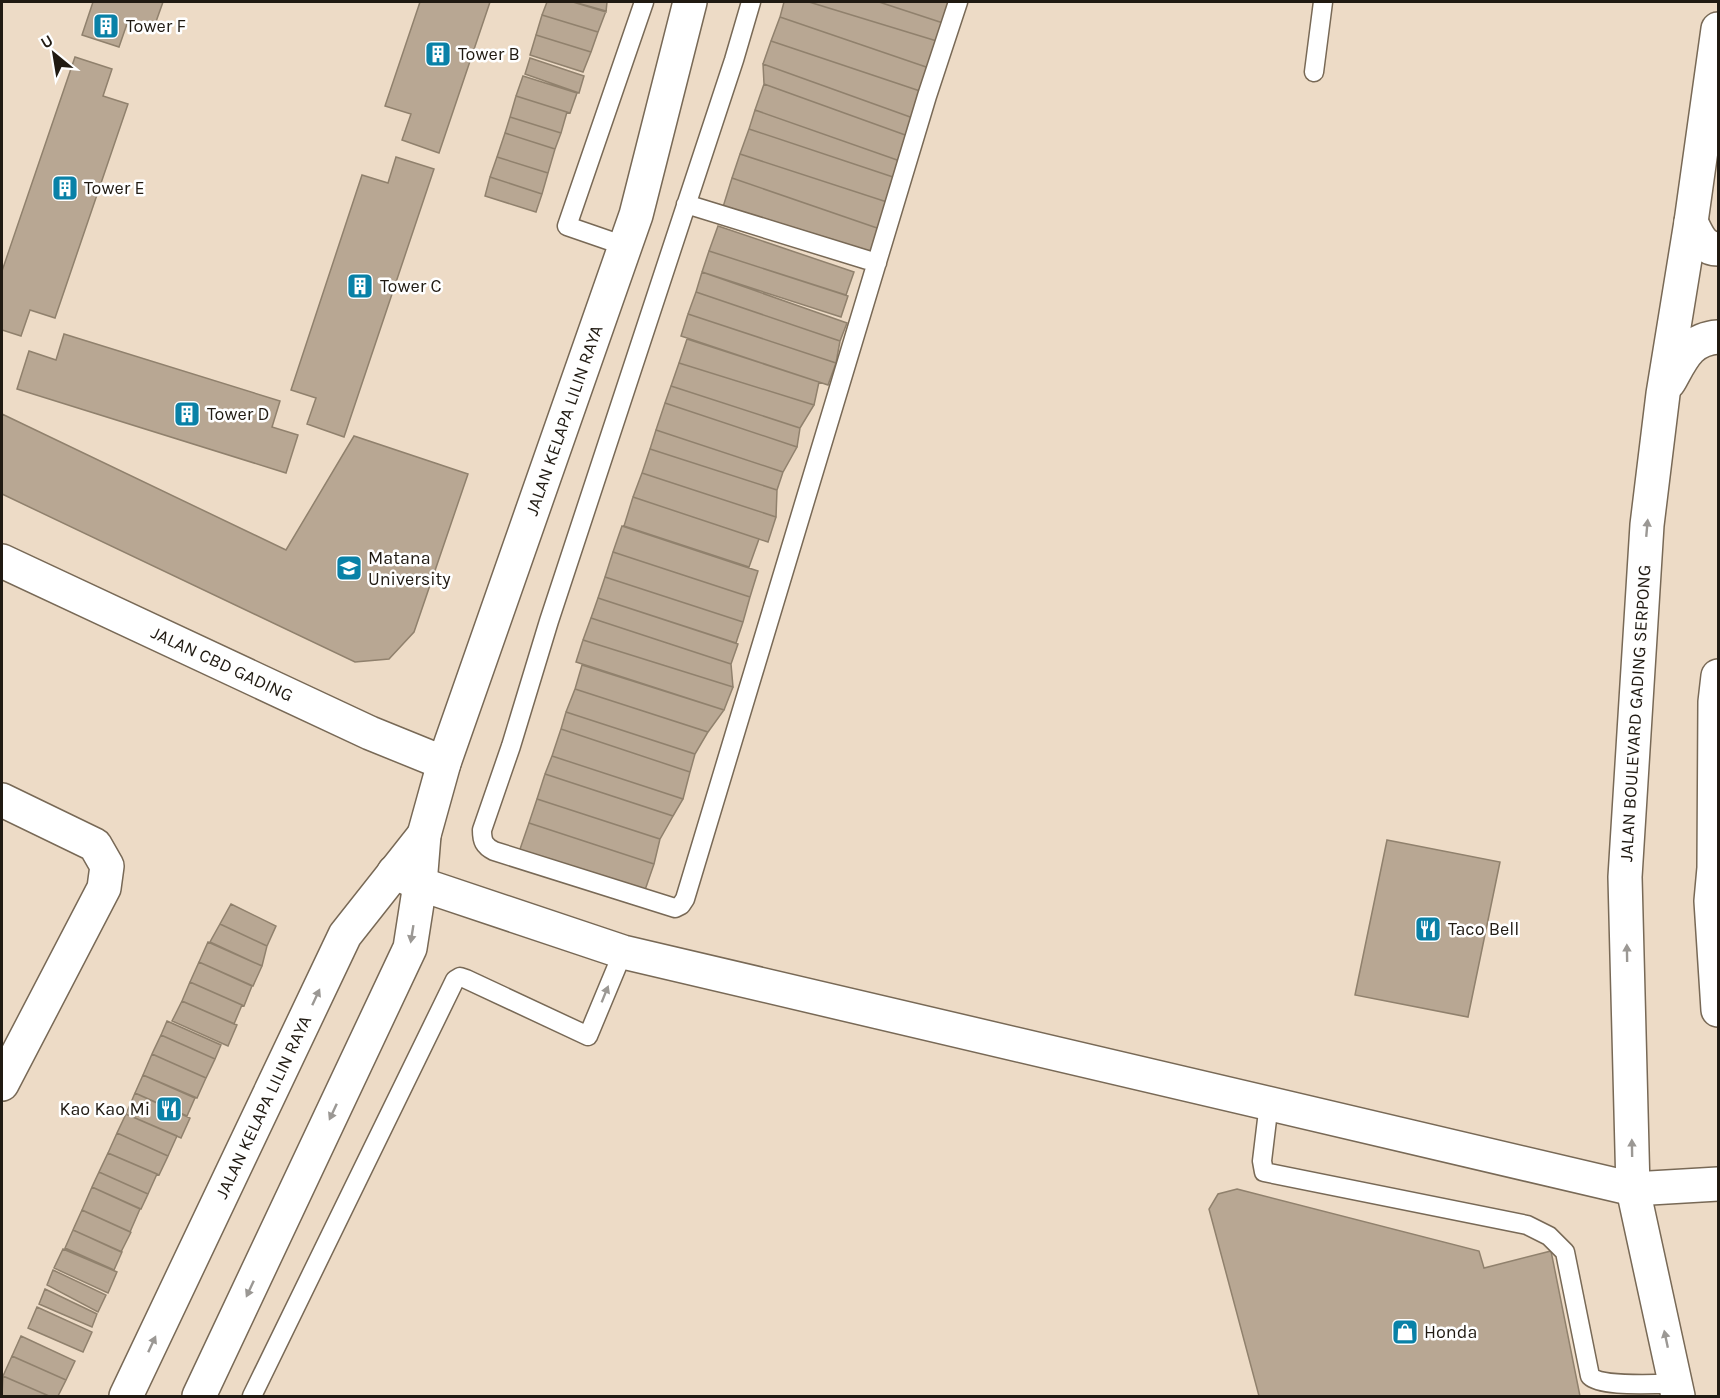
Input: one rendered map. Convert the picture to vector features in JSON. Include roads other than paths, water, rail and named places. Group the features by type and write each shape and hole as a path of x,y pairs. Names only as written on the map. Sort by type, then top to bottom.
{"street":[{"name":"JALAN KELAPA LILIN RAYA","path":"126,1396 345,935 407,878 424,835 444,763 636,215 690,2"},
{"name":"JALAN BOULEVARD GADING SERPONG","path":"1677,1390 1633,1189 1625,877 1647,525 1663,394 1719,29"},
{"path":"1691,222 1701,242 1714,250 1719,249"},
{"path":"1663,394 1683,358 1695,343 1719,337"},
{"name":"JALAN CBD GADING","path":"2,561 370,733 444,763"},
{"path":"1719,676 1715,702 1716,868 1711,901 1719,1010"},
{"path":"2,800 95,845 107,867 104,888 5,1067"},
{"path":"200,1396 410,948 407,878 623,952 1633,1189 1719,1184"}],"lane":[{"path":"625,246 567,226 644,2"},
{"path":"751,2 482,830 483,842 494,851 678,907 685,899 927,96 958,2"},
{"path":"1314,72 1323,2"},
{"path":"686,204 877,263"},
{"path":"252,1396 455,980 460,977 466,979 588,1036 623,952"},
{"path":"1269,1103 1262,1161 1264,1172 1527,1226 1549,1236 1565,1252 1590,1376 1595,1381 1677,1390"}],"place":[{"name":"Tower F","path":"106,26"},
{"name":"Tower B","path":"438,54"},
{"name":"Tower E","path":"65,188"},
{"name":"Tower C","path":"360,286"},
{"name":"Tower D","path":"187,414"},
{"name":"Matana University","path":"349,568"},
{"name":"Taco Bell","path":"1428,929"},
{"name":"Kao Kao Mi","path":"169,1109"},
{"name":"Honda","path":"1405,1332"}]}
